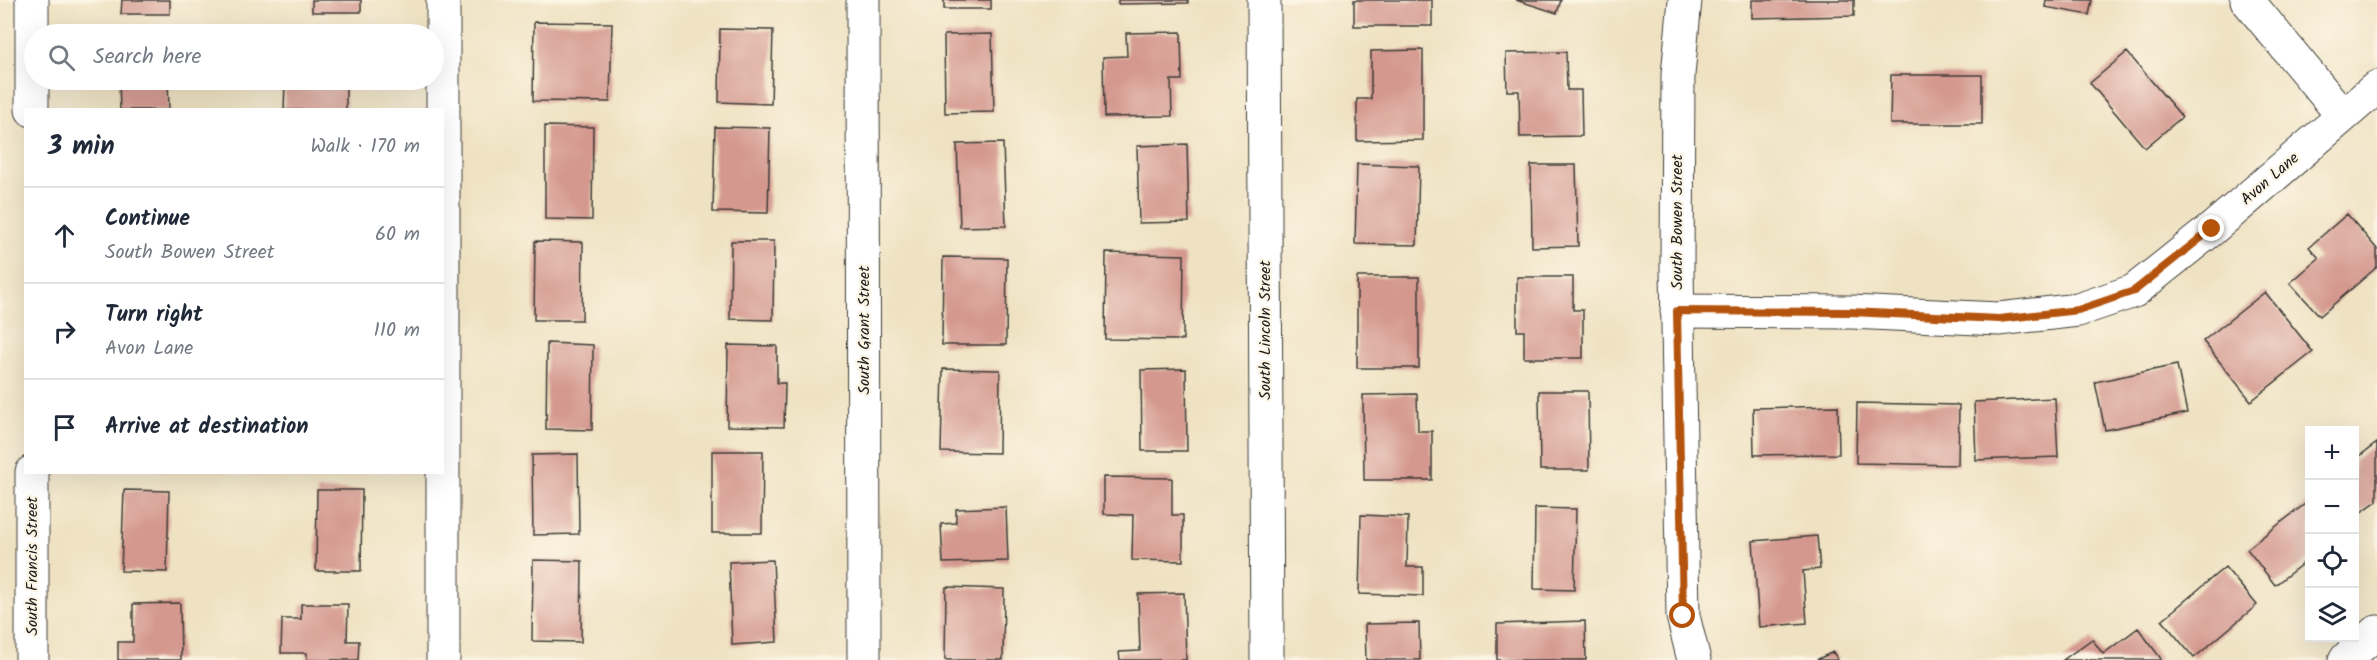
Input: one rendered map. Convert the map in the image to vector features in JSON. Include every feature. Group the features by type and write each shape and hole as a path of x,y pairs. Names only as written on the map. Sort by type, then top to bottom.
{"street":[{"path":"32,0 32,24"},
{"path":"443,0 443,24"},
{"name":"South Grant Street","path":"863,0 864,660"},
{"name":"South Lincoln Street","path":"1264,0 1266,660"},
{"name":"South Bowen Street","path":"1685,0 1678,75 1677,311 1683,616 1694,660"},
{"path":"2247,0 2343,116"},
{"name":"Avon Lane","path":"1677,311 1851,312 1999,319 2078,310 2134,291 2212,229 2377,87"},
{"path":"32,90 32,108"},
{"path":"443,90 443,108"},
{"name":"South Francis Street","path":"32,474 32,660"},
{"path":"442,474 442,660"},
{"path":"2345,660 2377,632"}],"building":[{"path":"122,0 170,0 170,14 121,14"},
{"path":"312,0 361,0 361,12 312,12"},
{"path":"944,0 991,0 991,9 944,9"},
{"path":"1118,0 1188,0 1188,3 1118,4"},
{"path":"1354,0 1432,0 1432,26 1354,26"},
{"path":"1516,0 1561,0 1557,13"},
{"path":"1752,0 1854,0 1854,16 1752,18"},
{"path":"2046,0 2092,0 2089,15 2045,7"},
{"path":"534,22 612,23 610,102 533,101"},
{"path":"720,29 773,30 771,104 719,102"},
{"path":"1181,32 1182,80 1171,80 1172,116 1104,117 1103,57 1127,56 1126,33"},
{"path":"992,34 994,112 945,113 944,35"},
{"path":"1423,50 1423,140 1357,141 1357,99 1371,99 1371,51"},
{"path":"1566,52 1567,90 1581,90 1582,136 1520,137 1519,91 1507,91 1506,53"},
{"path":"2127,52 2182,117 2145,148 2090,83"},
{"path":"1891,75 1982,75 1982,124 1890,124"},
{"path":"119,90 168,90 169,108 120,108"},
{"path":"285,90 346,90 346,108 284,108"},
{"path":"545,126 593,127 592,220 545,219"},
{"path":"715,127 770,128 768,213 713,212"},
{"path":"1003,143 1006,226 960,227 957,144"},
{"path":"1187,144 1189,222 1139,223 1137,146"},
{"path":"1357,164 1419,166 1417,245 1355,244"},
{"path":"1531,165 1576,165 1578,246 1532,247"},
{"path":"2347,214 2377,249 2377,267 2320,316 2290,283 2319,258 2309,247"},
{"path":"535,241 583,242 582,320 534,320"},
{"path":"731,241 774,241 773,320 730,319"},
{"path":"1106,253 1184,255 1183,340 1105,339"},
{"path":"943,257 1007,258 1006,345 942,345"},
{"path":"1357,277 1419,277 1419,368 1357,368"},
{"path":"1517,277 1573,277 1573,310 1583,310 1583,358 1524,358 1524,331 1517,331"},
{"path":"2265,292 2313,352 2251,401 2203,341"},
{"path":"547,343 593,345 592,430 546,429"},
{"path":"728,345 777,346 777,383 785,383 784,427 727,426"},
{"path":"2177,365 2187,413 2105,430 2095,382"},
{"path":"943,369 1000,370 999,453 941,452"},
{"path":"1186,369 1187,451 1142,451 1141,370"},
{"path":"1539,391 1588,391 1589,470 1540,470"},
{"path":"1417,394 1418,431 1432,431 1432,480 1364,480 1363,395"},
{"path":"2055,398 2058,457 1976,460 1974,402"},
{"path":"1857,403 1959,405 1958,465 1856,463"},
{"path":"1838,406 1839,454 1754,455 1753,408"},
{"path":"2377,443 2377,501 2359,514 2359,480 2359,456"},
{"path":"712,451 763,451 762,533 712,533"},
{"path":"578,454 579,534 533,535 532,455"},
{"path":"1104,477 1172,478 1172,515 1183,515 1183,561 1132,560 1133,515 1104,514"},
{"path":"124,490 169,491 167,572 121,571"},
{"path":"317,490 362,490 361,571 316,571"},
{"path":"2305,504 2305,562 2275,585 2247,549"},
{"path":"1006,507 1008,561 943,563 941,524 956,523 956,509"},
{"path":"1535,508 1576,509 1574,590 1534,589"},
{"path":"1361,515 1408,517 1407,567 1423,567 1423,596 1359,594"},
{"path":"1817,536 1820,569 1803,571 1807,623 1759,627 1753,541"},
{"path":"533,560 582,561 581,642 532,641"},
{"path":"773,560 777,642 732,645 729,562"},
{"path":"2225,567 2257,605 2194,658 2162,620"},
{"path":"946,587 1004,589 1003,660 945,660"},
{"path":"1184,593 1186,660 1120,660 1119,652 1140,651 1138,594"},
{"path":"180,603 181,660 118,660 118,642 133,642 133,604"},
{"path":"301,604 348,604 347,641 359,641 358,660 307,660 307,653 281,653 282,619 301,619"},
{"path":"1585,621 1586,660 1497,660 1497,624"},
{"path":"1419,623 1420,660 1366,660 1365,624"},
{"path":"2138,628 2162,660 2063,660 2092,639 2103,654"},
{"path":"1833,652 1838,660 1816,660"}],"route":[{"path":"1683,616 1677,311 1851,312 1999,319 2078,310 2134,291 2212,229"}]}
